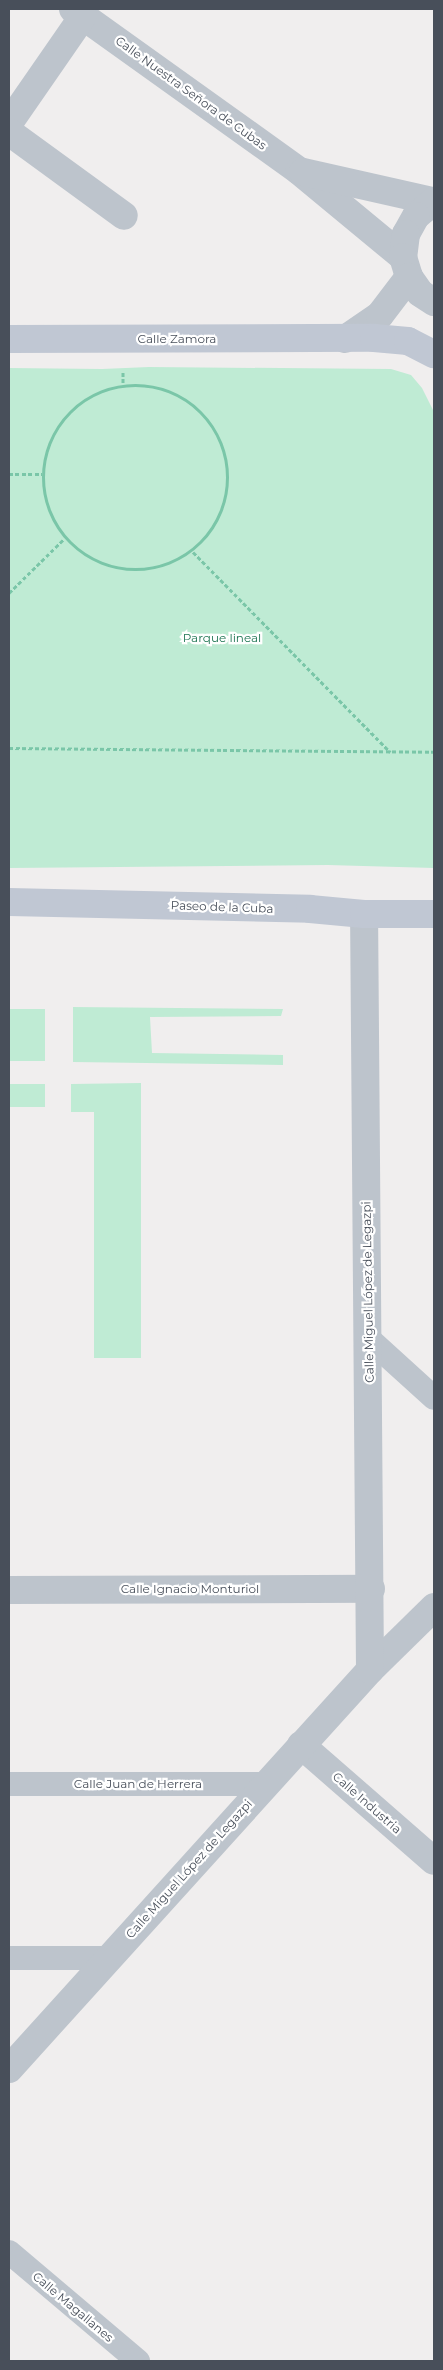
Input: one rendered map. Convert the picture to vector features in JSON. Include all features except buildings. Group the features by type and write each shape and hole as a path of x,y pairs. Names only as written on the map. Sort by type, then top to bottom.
{"main road":[{"name":"Calle Zamora","path":"9,339 345,339 408,341 434,354"},
{"name":"Paseo de la Cuba","path":"9,902 310,909 364,914 434,914"}],"street":[{"name":"Calle Nuestra Señora de Cubas","path":"9,122 78,12 299,171 406,267 420,293 434,302"},
{"path":"9,132 124,216"},
{"name":"Calle Nuestra Señora de Cubas","path":"299,171 433,201"},
{"path":"345,339 380,315 406,267 406,234 416,216 433,201"},
{"name":"Calle Miguel López de Legazpi","path":"364,914 371,1589 370,1670"},
{"path":"368,1338 434,1398"},
{"name":"Calle Ignacio Monturiol","path":"9,1590 371,1589"},
{"name":"Calle Miguel López de Legazpi","path":"9,2069 267,1784 300,1745 370,1670 434,1607"},
{"name":"Calle Industria","path":"300,1745 434,1861"},
{"name":"Calle Juan de Herrera","path":"9,1784 267,1784"},
{"path":"9,1958 110,1958"},
{"name":"Calle Magallanes","path":"9,2252 138,2361"}],"path":[{"path":"123,384 166,388 202,411 224,446 229,485 218,522 193,552 150,570 103,566 64,539 47,508 42,474 53,432 83,400 123,384"},
{"path":"9,474 42,474"},
{"path":"9,593 64,539"},
{"path":"193,552 390,752"},
{"path":"9,748 434,752"}],"green space":[{"name":"Parque lineal","path":"149,367 391,369 411,375 422,388 434,412 434,868 328,865 9,868 9,368 102,369"},
{"path":"73,1007 283,1009 281,1016 150,1017 152,1053 283,1055 283,1065 73,1062"},
{"path":"9,1009 45,1009 45,1061 9,1061"},
{"path":"141,1083 141,1358 94,1358 94,1112 71,1112 71,1084"},
{"path":"9,1084 45,1084 45,1107 9,1107"}]}
